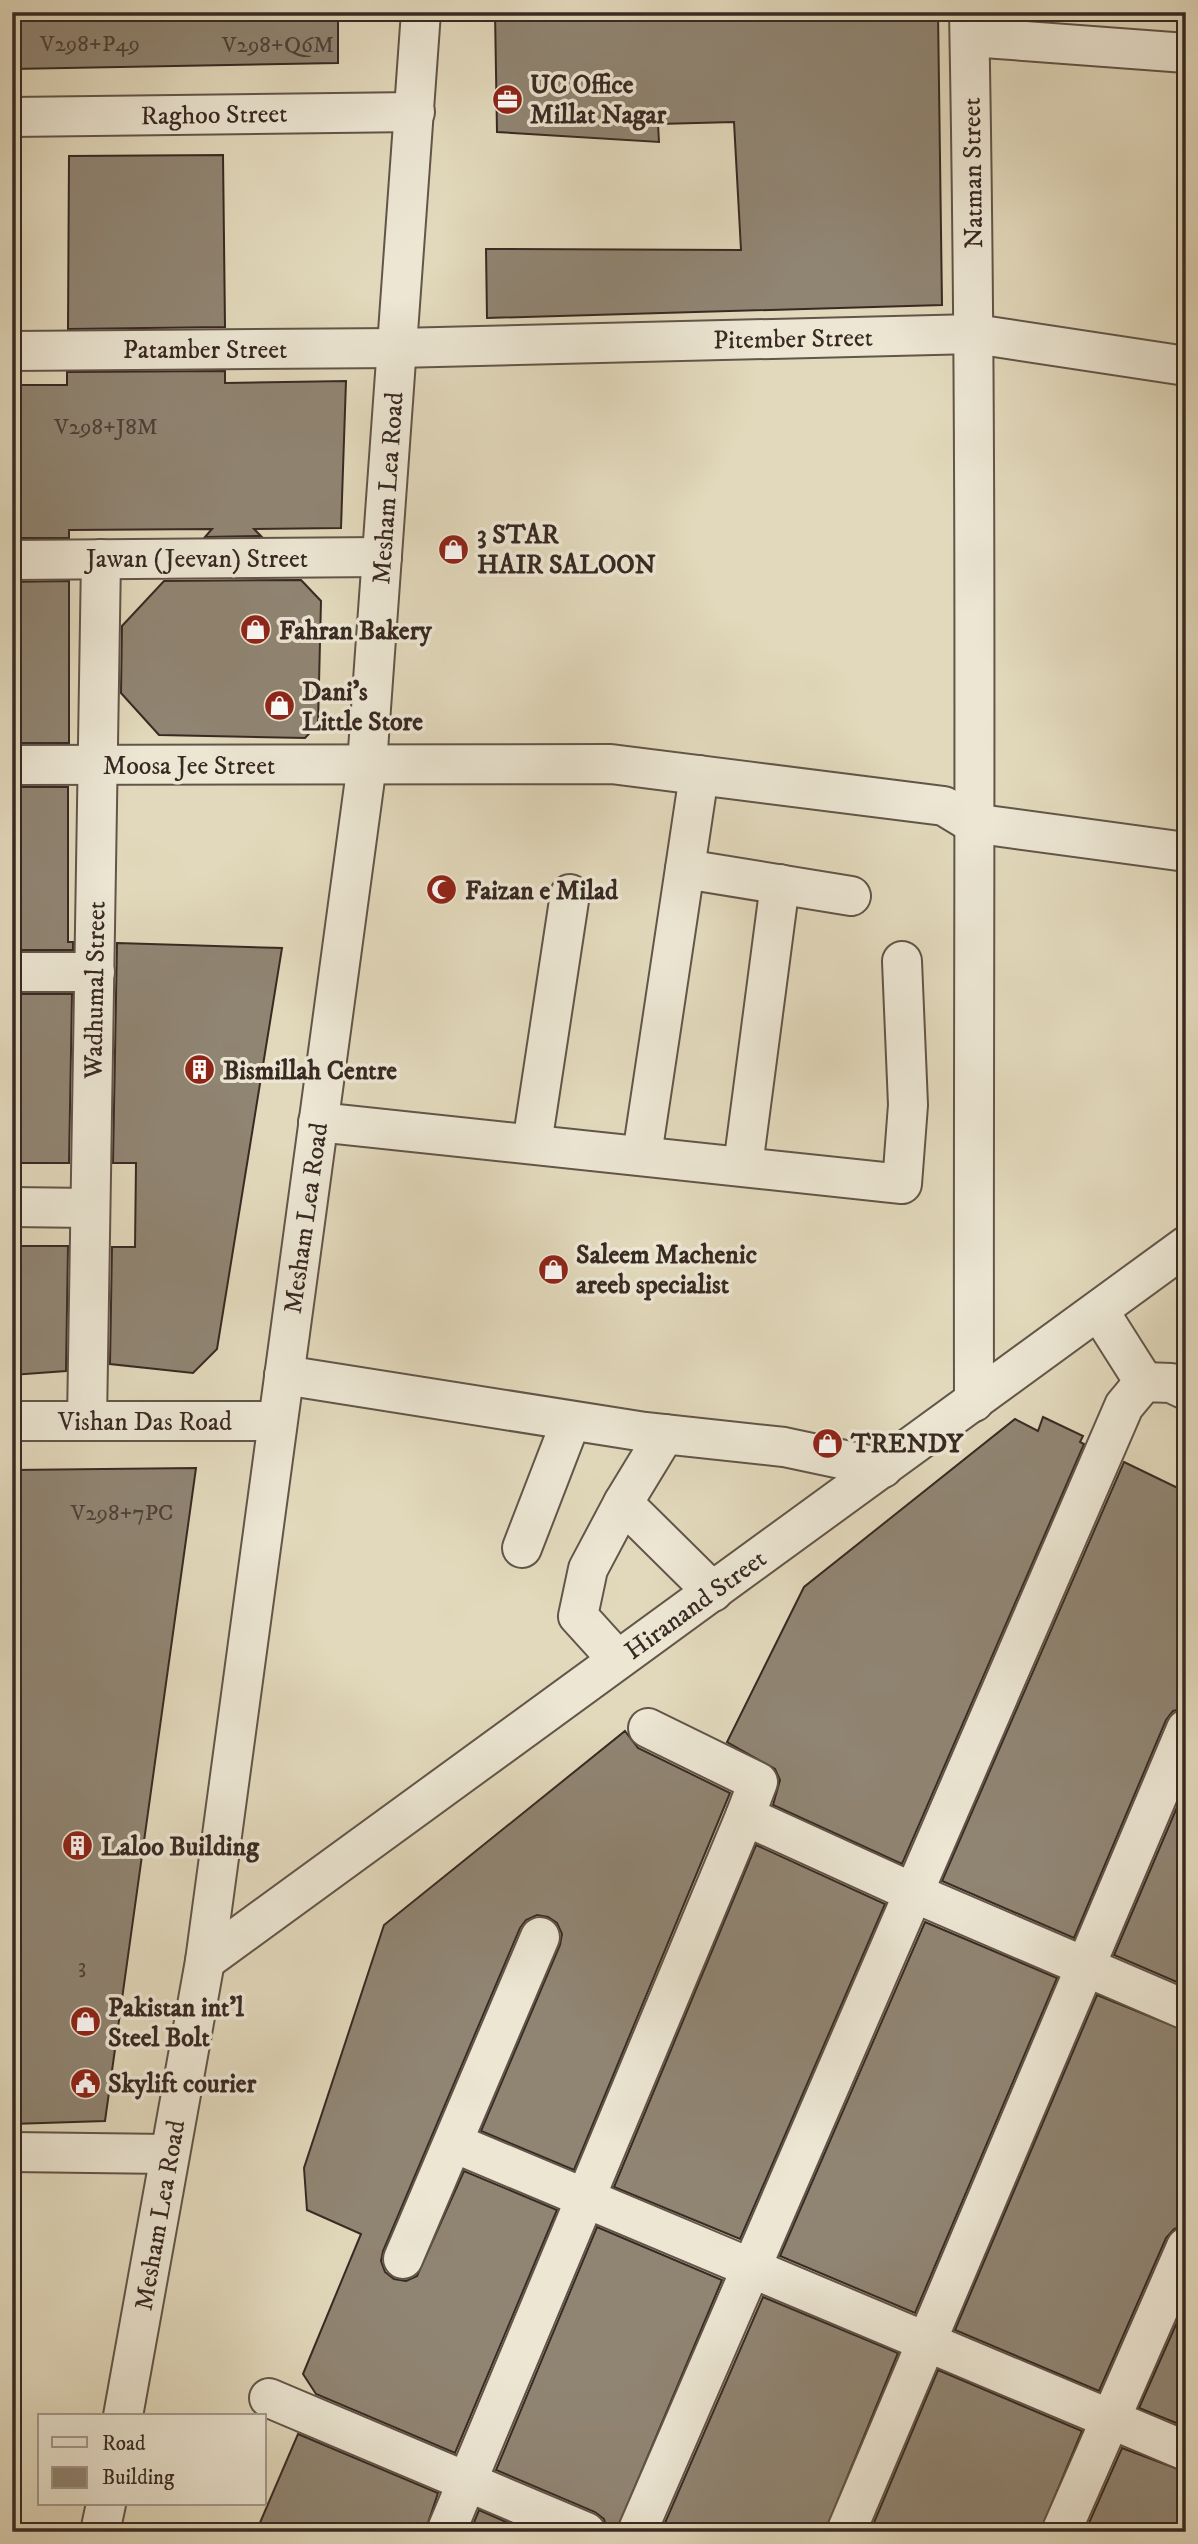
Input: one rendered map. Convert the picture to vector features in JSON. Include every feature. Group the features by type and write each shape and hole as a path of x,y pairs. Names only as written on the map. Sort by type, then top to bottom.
{"street":[{"name":"Mesham Lea Road","path":"123,2414 168,2154 205,1961 367,764 421,12"},
{"path":"969,25 1186,53"},
{"name":"Natman Street","path":"969,25 975,334 972,823 974,1402"},
{"name":"Raghoo Street","path":"12,117 415,112"},
{"name":"Pitember Street","path":"397,348 975,334 1186,366"},
{"name":"Patamber Street","path":"12,351 397,348"},
{"name":"Jawan (Jeevan) Street","path":"12,560 382,557"},
{"name":"Wadhumal Street","path":"87,1421 101,559"},
{"name":"Moosa Jee Street","path":"12,765 611,764 944,806 972,823"},
{"path":"642,1155 699,775"},
{"path":"972,823 1186,852"},
{"path":"685,869 851,895"},
{"path":"743,1166 780,884"},
{"path":"532,1144 570,894"},
{"path":"318,1122 902,1184 908,1105 902,961"},
{"path":"12,972 94,972"},
{"path":"12,1208 90,1208"},
{"name":"Hiranand Street","path":"205,1961 1186,1246"},
{"path":"1099,1311 1144,1382"},
{"path":"284,1376 571,1421 784,1447 883,1468"},
{"path":"1144,1382 1171,1383 1186,1391"},
{"path":"638,2532 1124,1406 1144,1382"},
{"name":"Vishan Das Road","path":"12,1421 277,1421"},
{"path":"522,1548 571,1421"},
{"path":"617,1660 578,1616 588,1569 623,1503 665,1434"},
{"path":"623,1503 713,1592"},
{"path":"446,2532 758,1782 648,1728"},
{"path":"845,2532 1186,1729"},
{"path":"745,1816 914,1893 1186,2010"},
{"path":"403,2259 540,1937"},
{"path":"454,2143 1186,2451"},
{"path":"12,2152 168,2154"},
{"path":"1061,2532 1186,2247"},
{"path":"270,2398 586,2532"},
{"path":"100,2532 106,2506"}],"building":[{"path":"12,12 338,12 338,63 12,69"},
{"path":"495,12 938,12 942,305 487,318 486,249 741,250 734,122 658,124 659,142 497,132"},
{"path":"223,155 225,327 68,329 69,156"},
{"path":"225,371 225,383 346,381 341,528 254,529 261,536 205,537 212,529 69,530 69,538 12,538 12,385 67,385 67,372"},
{"path":"301,580 321,601 318,724 305,738 159,735 121,693 122,626 164,581"},
{"path":"69,581 69,743 12,743 12,582"},
{"path":"12,787 68,787 68,942 73,942 73,950 12,950"},
{"path":"117,943 282,948 217,1349 193,1373 110,1364 112,1247 135,1247 136,1163 113,1163"},
{"path":"12,994 72,994 69,1163 12,1163"},
{"path":"12,1246 68,1246 66,1371 12,1375"},
{"path":"1043,1417 1083,1436 1080,1442 1084,1444 902,1864 773,1805 780,1780 775,1769 727,1742 804,1587 1015,1419 1038,1431"},
{"path":"1124,1462 1186,1492 1186,1708 1173,1711 1166,1720 1074,1938 942,1881"},
{"path":"196,1468 105,2121 12,2124 12,1470"},
{"path":"625,1731 638,1748 730,1793 574,2170 481,2131 560,1945 562,1934 557,1923 548,1917 537,1915 526,1920 520,1928 383,2251 381,2261 385,2272 394,2279 406,2281 417,2276 464,2171 557,2210 455,2453 316,2394 303,2374 361,2234 307,2210 304,2168 384,1925"},
{"path":"1186,1786 1186,1986 1114,1955"},
{"path":"756,1845 885,1904 740,2239 614,2187"},
{"path":"925,1922 1057,1978 915,2313 780,2256"},
{"path":"1097,1995 1186,2031 1186,2225 1174,2229 1166,2238 1099,2391 955,2330"},
{"path":"597,2227 722,2280 616,2532 607,2532 604,2519 595,2512 496,2470"},
{"path":"763,2297 898,2353 825,2532 661,2532"},
{"path":"1186,2302 1186,2427 1139,2408"},
{"path":"938,2370 1082,2431 1040,2532 870,2532"},
{"path":"298,2434 438,2493 425,2532 256,2532"},
{"path":"1122,2448 1186,2472 1186,2532 1085,2532"},
{"path":"479,2510 529,2532 470,2532"}],"place":[{"name":"UC Office Millat Nagar","path":"507,99"},
{"name":"3 STAR HAIR SALOON","path":"454,549"},
{"name":"Fahran Bakery","path":"256,630"},
{"name":"Dani's Little Store","path":"279,706"},
{"name":"Faizan e Milad","path":"442,890"},
{"name":"Bismillah Centre","path":"200,1070"},
{"name":"Saleem Machenic areeb specialist","path":"553,1269"},
{"name":"TRENDY","path":"828,1443"},
{"name":"Laloo Building","path":"78,1846"},
{"name":"Pakistan int'l Steel Bolt","path":"85,2022"},
{"name":"Skylift courier","path":"85,2083"}]}
